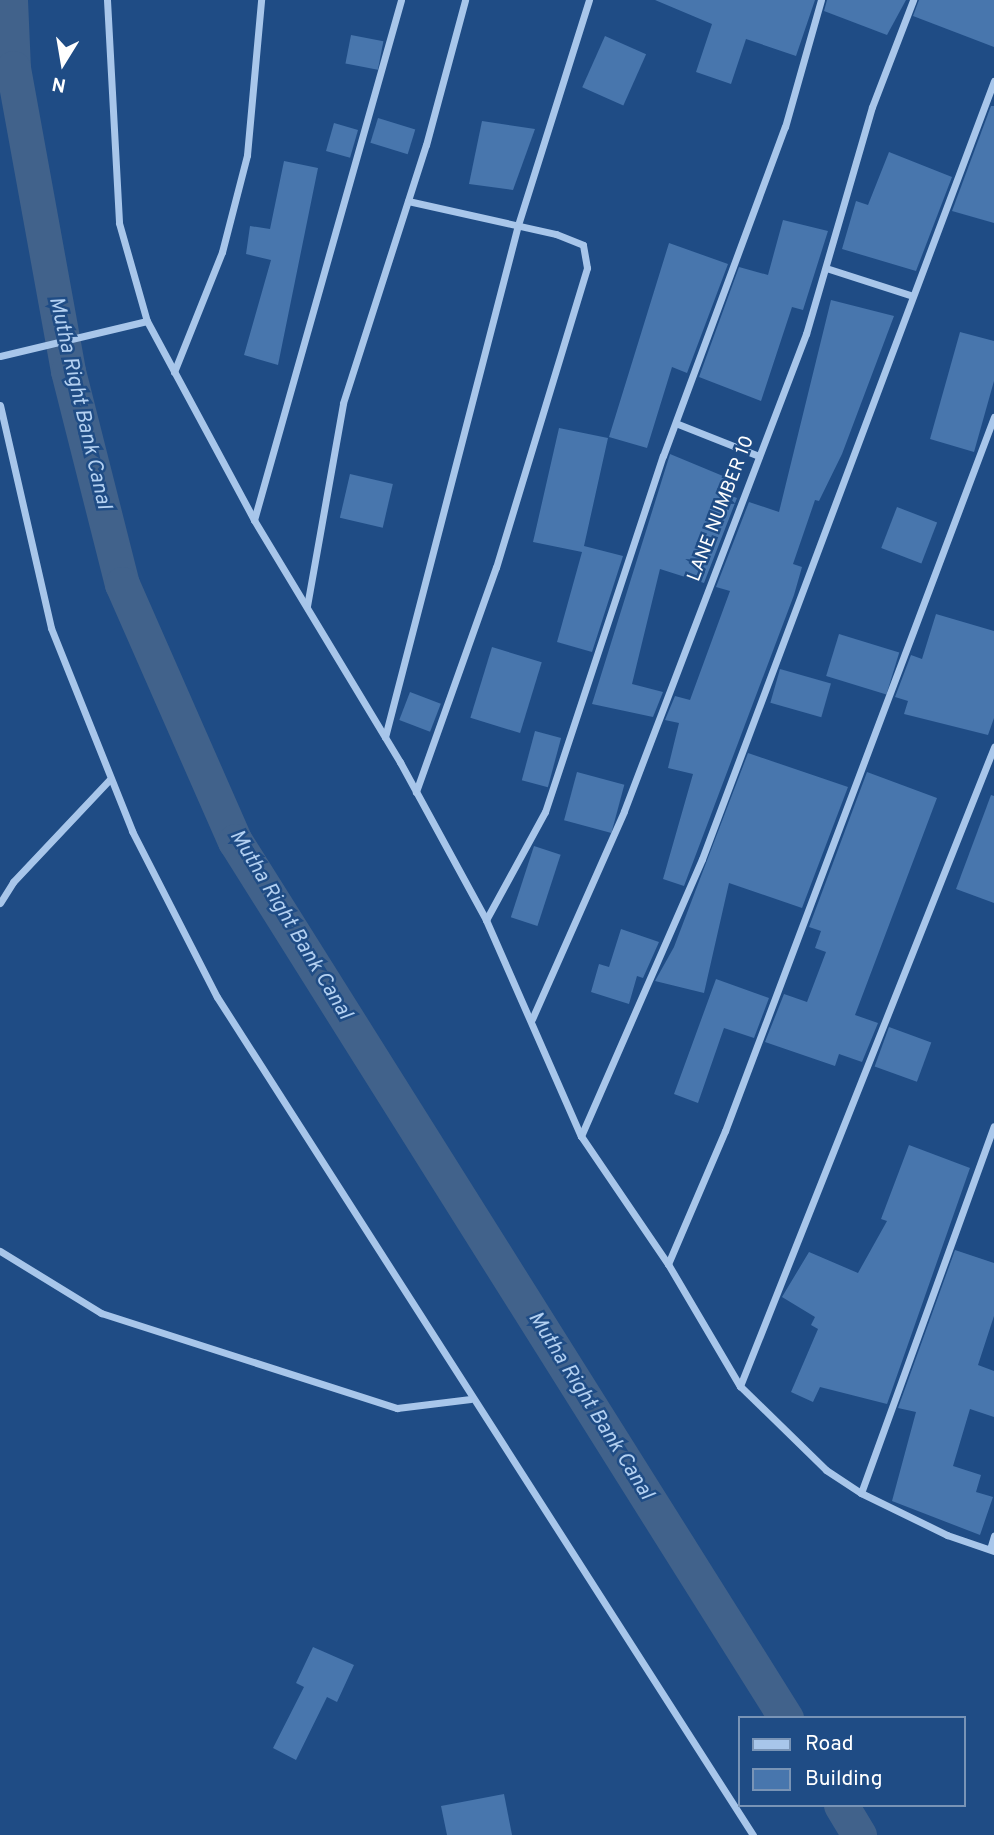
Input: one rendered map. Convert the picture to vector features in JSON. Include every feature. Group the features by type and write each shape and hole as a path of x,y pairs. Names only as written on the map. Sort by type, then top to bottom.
{"street":[{"path":"107,0 119,223 147,321 254,520 385,737 486,920 532,1019 581,1136 668,1264 740,1386 826,1470 861,1493 947,1535 992,1550 994,1536"},
{"path":"174,372 222,252 247,155 261,0"},
{"path":"254,520 401,0"},
{"path":"307,607 343,403 408,201 465,0"},
{"path":"385,737 518,225 589,0"},
{"path":"486,920 545,812 595,676 629,555 785,127 821,0"},
{"name":"LANE NUMBER 10","path":"532,1019 624,811 759,456 827,268 872,107 913,0"},
{"path":"581,1136 702,859 994,81"},
{"path":"408,201 518,225 583,245 587,268 496,567 416,792"},
{"path":"827,268 913,296"},
{"path":"0,356 147,321"},
{"path":"0,405 51,628 109,780 217,996 470,1399 752,1835"},
{"path":"668,1264 725,1131 994,417"},
{"path":"678,425 759,456"},
{"path":"740,1386 994,747"},
{"path":"0,903 13,882 109,780"},
{"path":"861,1493 994,1126"},
{"path":"0,1251 101,1313 384,1404 397,1408 470,1399"}],"building":[{"path":"655,0 815,0 796,56 746,39 731,84 696,72 712,24"},
{"path":"827,0 906,0 887,35 824,11"},
{"path":"919,0 994,0 994,47 913,16"},
{"path":"351,35 383,41 378,70 345,63"},
{"path":"605,36 646,54 623,105 582,87"},
{"path":"991,106 994,106 994,223 952,211"},
{"path":"378,118 415,129 408,154 370,143"},
{"path":"482,121 535,129 513,190 469,184"},
{"path":"334,123 358,130 350,158 326,151"},
{"path":"889,152 952,177 916,271 842,249 856,201 868,205"},
{"path":"284,161 318,168 278,365 244,355 271,260 246,254 250,226 270,229"},
{"path":"783,220 828,231 803,310 792,307 761,401 699,377 739,267 768,275"},
{"path":"669,243 728,264 687,373 672,367 647,448 609,437"},
{"path":"831,300 894,316 842,454 819,501 815,500 793,564 802,567 794,595 684,886 663,879 693,774 668,768 679,723 665,720 675,696 690,700 730,591 716,587 749,502 779,512"},
{"path":"960,332 994,341 994,381 974,452 930,439"},
{"path":"559,428 608,438 584,546 623,556 592,652 557,642 582,552 533,542"},
{"path":"670,454 735,481 731,496 737,498 704,583 660,569 632,684 663,692 653,717 592,704"},
{"path":"350,474 393,484 383,528 340,518"},
{"path":"897,507 937,522 921,563 881,548"},
{"path":"936,614 994,631 994,718 988,735 904,714 908,701 895,697 911,655 922,659"},
{"path":"839,634 899,652 886,694 826,676"},
{"path":"492,647 542,662 520,733 470,718"},
{"path":"780,669 831,684 821,717 770,703"},
{"path":"410,692 441,704 430,732 399,720"},
{"path":"535,731 561,738 548,787 522,780"},
{"path":"748,753 848,787 802,908 729,883 704,993 655,981 674,947"},
{"path":"577,772 624,785 611,833 564,820"},
{"path":"867,772 937,798 855,1015 878,1023 862,1062 839,1054 835,1066 765,1042 784,994 807,1002 826,952 815,948 821,931 809,927"},
{"path":"991,795 994,796 994,903 956,889"},
{"path":"534,846 561,855 537,926 511,917"},
{"path":"621,929 659,942 643,978 637,976 629,1004 591,992 599,964 609,967"},
{"path":"716,979 769,998 754,1038 724,1028 698,1103 674,1094"},
{"path":"889,1027 931,1042 917,1082 875,1066"},
{"path":"909,1145 970,1168 887,1404 820,1387 813,1402 791,1392 818,1329 811,1325 815,1317 782,1297 809,1252 858,1273 887,1221 881,1219"},
{"path":"955,1250 994,1263 994,1316 978,1365 994,1371 994,1417 970,1409 953,1466 981,1475 976,1492 993,1497 980,1535 892,1501 916,1412 898,1408"},
{"path":"313,1647 354,1665 337,1702 327,1697 296,1760 273,1748 304,1687 296,1683"},
{"path":"504,1794 512,1835 447,1835 441,1806"}],"waterway":[{"name":"Mutha Right Bank Canal","path":"10,0 13,68 68,371 122,584 235,841 785,1716"},
{"name":"Mutha Right Bank Canal","path":"842,1807 859,1835"}]}
